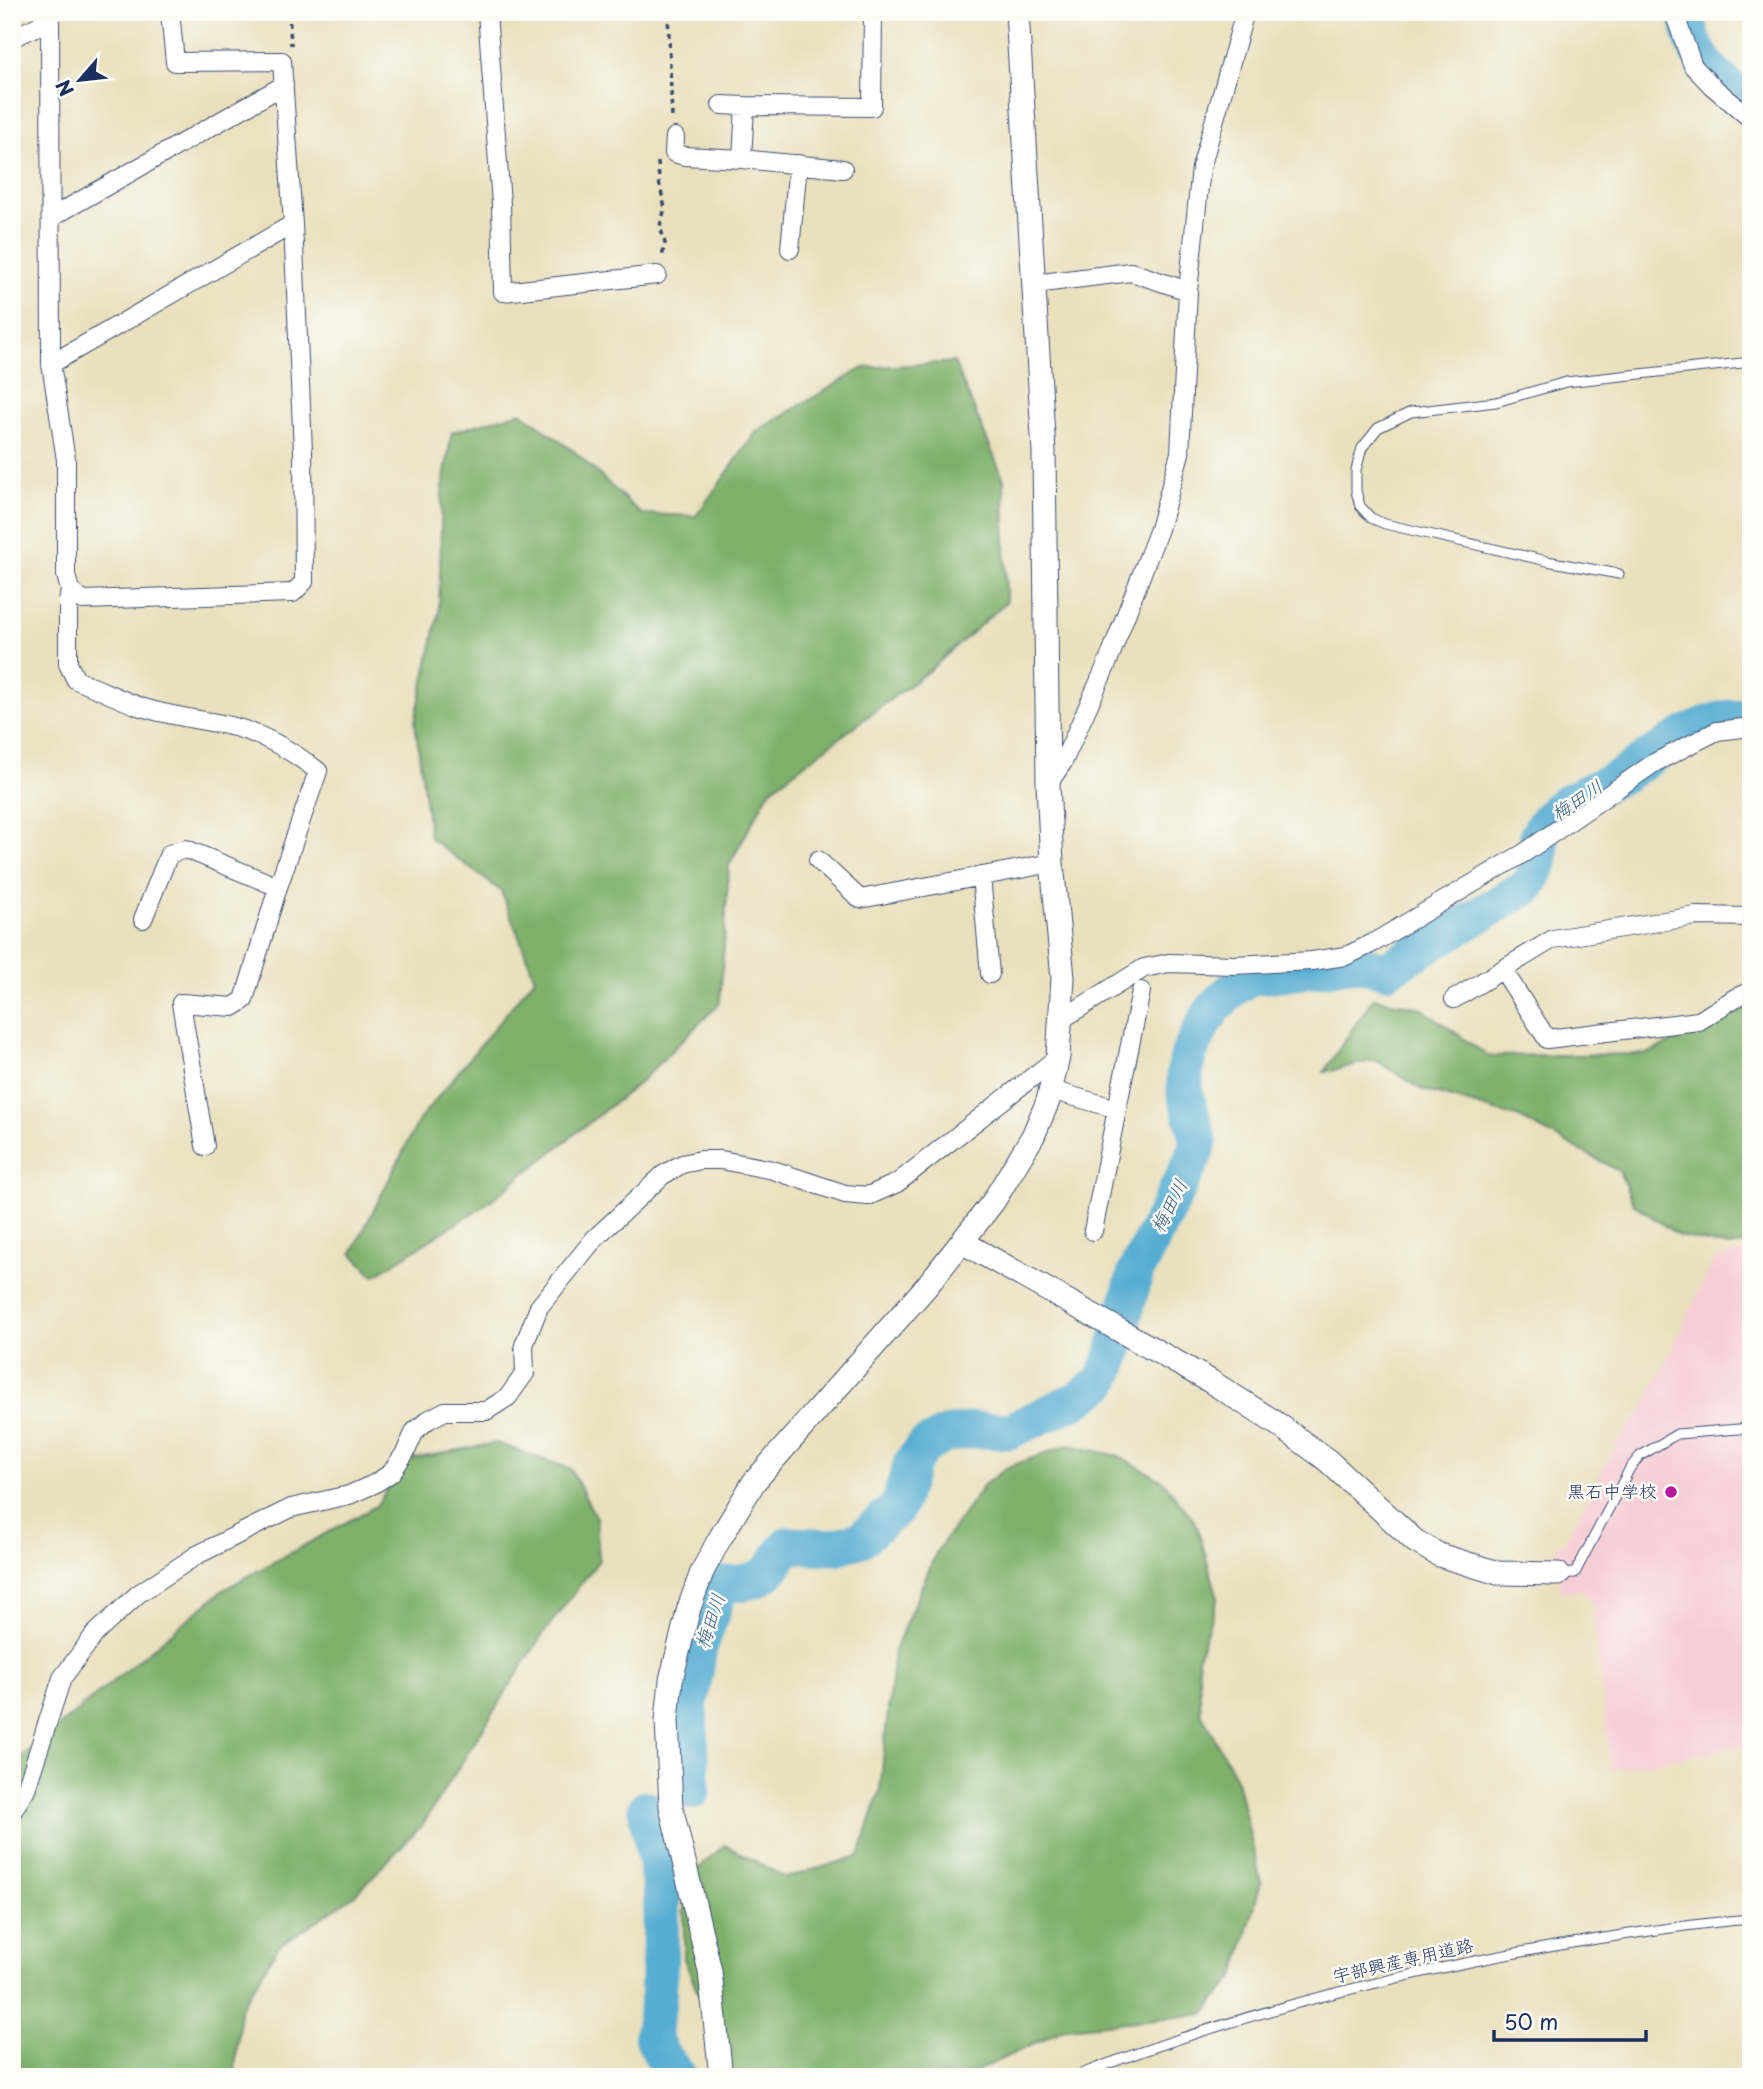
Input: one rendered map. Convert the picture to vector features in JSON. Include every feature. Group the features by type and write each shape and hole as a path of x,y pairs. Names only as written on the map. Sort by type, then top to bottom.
{"street":[{"path":"70,590 83,600 293,593 304,582 303,451 293,224 282,61 174,62 170,12"},
{"path":"486,12 501,204 502,292 657,275"},
{"path":"721,105 872,107 873,12"},
{"path":"721,2077 710,1970 671,1807 667,1720 671,1680 689,1608 702,1572 754,1482 926,1287 993,1202 1028,1146 1048,1101 1058,1056 1063,978 1052,863 1048,784 1044,452 1017,12"},
{"path":"1048,784 1063,762 1085,716 1159,529 1180,453 1188,291 1201,168 1245,12"},
{"path":"1660,12 1677,13 1693,66 1751,119"},
{"path":"12,38 38,26 51,13"},
{"path":"51,13 51,363 66,460 66,576 70,590 68,664 76,680 141,706 255,733 296,754 318,771 278,887 244,1000 233,1007 181,1003 205,1146"},
{"path":"52,217 285,85"},
{"path":"741,159 745,106"},
{"path":"676,137 674,153 685,156 843,169"},
{"path":"790,249 798,164"},
{"path":"51,363 293,224"},
{"path":"1034,284 1131,272 1188,291"},
{"path":"1062,1019 1144,968 1169,963 1234,965 1312,961 1346,956 1524,853 1654,763 1717,731 1751,727"},
{"path":"143,919 169,854 186,849 278,887"},
{"path":"818,860 860,899 1052,863"},
{"path":"981,876 990,974"},
{"path":"1454,999 1553,939 1696,916 1751,917"},
{"path":"1503,970 1547,1039 1699,1021 1751,991"},
{"path":"1093,1231 1141,990"},
{"path":"12,1812 26,1789 62,1678 95,1634 138,1594 197,1555 291,1508 349,1495 374,1485 391,1473 405,1453 415,1431 428,1420 445,1411 486,1411 508,1397 525,1373 524,1345 539,1307 595,1238 663,1175 682,1164 721,1160 773,1170 845,1194 868,1196 897,1183 1058,1056"},
{"path":"1051,1090 1117,1109"},
{"path":"962,1242 1158,1351 1268,1418 1327,1460 1415,1541 1439,1555 1498,1573 1558,1574"}],"lane":[{"path":"1619,574 1547,561 1371,519 1360,506 1356,491 1356,470 1362,448 1378,428 1411,412 1496,402 1566,382 1751,362"},
{"path":"1558,1574 1575,1573 1630,1468 1652,1447 1677,1434 1751,1428"},
{"name":"宇部興産専用道路","path":"1073,2077 1138,2052 1300,2001 1479,1959 1684,1925 1751,1919"}],"shaded area":[{"name":"黒石中学校","path":"1751,1250 1751,1745 1611,1770 1592,1603 1582,1590 1560,1591 1555,1544 1564,1542 1618,1442 1643,1409 1715,1258"}],"green space":[{"path":"954,362 1004,480 1006,602 931,669 770,790 729,865 720,1003 638,1084 482,1207 374,1276 352,1253 419,1120 535,978 501,891 430,838 415,722 439,612 442,491 452,432 521,412 576,453 641,514 696,516 757,431 863,368"},
{"path":"1373,998 1421,1008 1488,1056 1646,1054 1751,1007 1751,1242 1730,1247 1679,1236 1633,1203 1619,1171 1520,1118 1421,1089 1376,1060 1324,1072"},
{"path":"496,1443 571,1469 596,1518 599,1560 540,1638 423,1824 355,1895 279,1946 240,2008 235,2072 237,2077 12,2077 12,1765 223,1590 376,1506 407,1460"},
{"path":"1068,1445 1119,1456 1163,1481 1196,1523 1218,1598 1198,1657 1201,1713 1237,1780 1261,1882 1235,1976 1204,2014 1067,2028 964,2077 734,2077 684,1959 684,1881 725,1845 786,1878 859,1856 880,1791 894,1651 937,1551 985,1484 1008,1467"}],"waterway":[{"name":"梅田川","path":"1688,12 1689,28 1700,55 1717,77 1751,106"},
{"name":"梅田川","path":"692,1791 689,1708 699,1648 721,1585 762,1577 788,1545 835,1547 861,1539 898,1507 912,1463 923,1447 945,1435 973,1430 1010,1431 1078,1399 1102,1382 1113,1356 1136,1271 1199,1141 1185,1093 1185,1071 1189,1054 1213,1009 1250,977 1358,963 1386,970 1527,887 1539,862 1538,835 1554,812 1564,804 1612,781 1697,728 1727,718 1751,717"},
{"name":"梅田川","path":"646,1809 662,1895 658,2003 652,2035 662,2056 679,2077"}],"place":[{"name":"黒石中学校","path":"1671,1492"}]}
